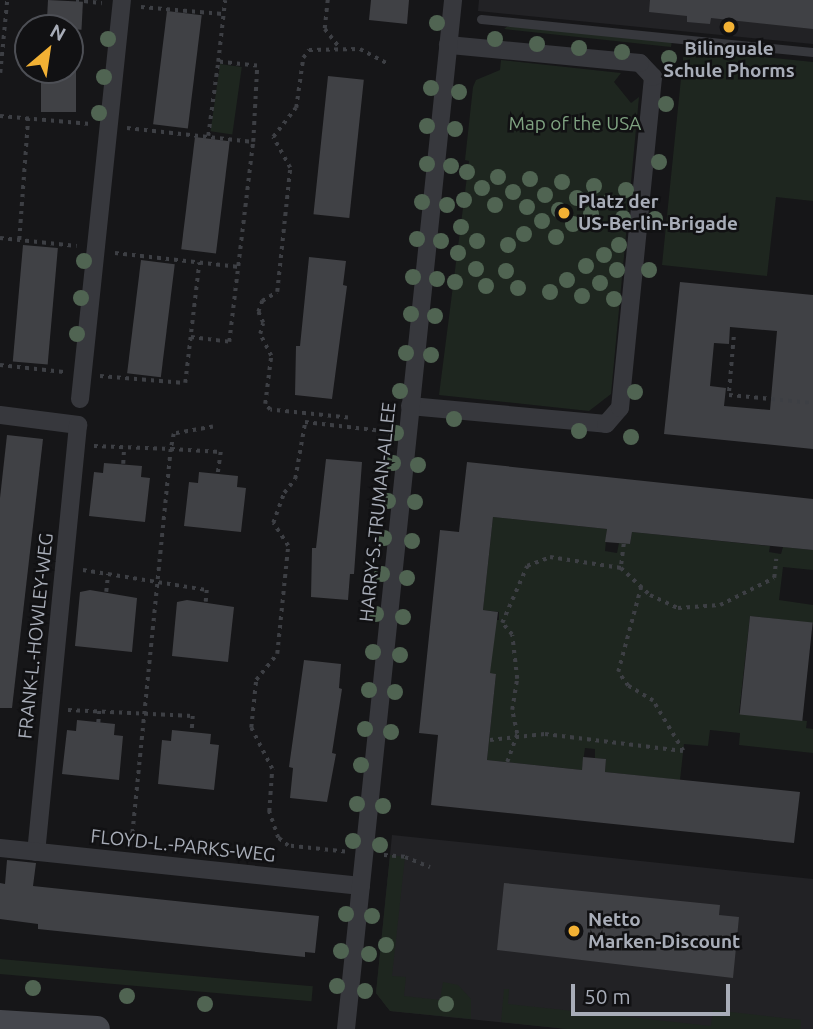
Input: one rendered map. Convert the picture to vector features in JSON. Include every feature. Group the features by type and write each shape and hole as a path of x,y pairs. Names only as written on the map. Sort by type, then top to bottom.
{"main road":[{"path":"0,1023 97,1029"}],"street":[{"name":"HARRY-S.-TRUMAN-ALLEE","path":"346,1029 453,0"},
{"path":"79,399 122,2"},
{"path":"410,406 606,424 620,408 653,77 640,63 448,45"},
{"name":"FRANK-L.-HOWLEY-WEG","path":"0,415 78,425 36,852"},
{"name":"FLOYD-L.-PARKS-WEG","path":"0,848 361,886"}],"lane":[{"path":"481,19 813,52"}],"path":[{"path":"0,73 7,0"},
{"path":"76,0 122,2 223,14"},
{"path":"208,136 225,0"},
{"path":"328,0 325,29 340,48"},
{"path":"348,418 270,410 265,404 271,356 260,334 263,323 258,312 262,301 277,292 290,168 274,144 275,130 296,108 303,58 317,47 360,49 386,63"},
{"path":"191,337 229,342 253,142 257,66 218,62"},
{"path":"19,240 28,118"},
{"path":"0,238 239,267"},
{"path":"0,365 185,383 199,263"},
{"path":"734,337 729,395 813,403"},
{"path":"407,434 305,422 303,425 295,479 284,493 273,523 288,546 277,654 256,680 251,722 272,769 268,812 278,838 300,848 405,857 430,867"},
{"path":"130,861 171,449 174,434 214,427"},
{"path":"76,445 221,452 218,474"},
{"path":"123,464 124,447"},
{"path":"621,568 624,544"},
{"path":"507,762 517,734 512,710 517,679 512,635 502,622 527,566 550,557 621,568 641,587 678,608 720,605 774,578 776,559"},
{"path":"64,567 207,590 206,602"},
{"path":"106,592 108,574"},
{"path":"490,740 517,734 683,751 653,701 628,686 618,671 641,587"},
{"path":"49,711 193,716 192,732"},
{"path":"98,723 99,711"}],"shaded area":[{"name":"Bilinguale Schule Phorms","path":"479,0 813,0 813,44 478,11"},
{"path":"392,835 813,879 813,1029 567,1029 390,1011 376,993"}],"green space":[{"path":"509,25 672,41 671,47 504,29"},
{"path":"684,49 813,62 813,201 776,197 767,276 662,265"},
{"name":"Platz der US-Berlin-Brigade","path":"501,60 621,73 614,82 631,103 639,97 611,394 589,411 439,395 469,161 465,160 473,87 476,80 500,70"},
{"path":"220,64 242,67 232,134 211,131"},
{"path":"493,517 607,529 605,551 617,553 619,543 630,544 632,532 770,546 769,552 781,554 783,547 813,550 813,570 783,567 779,600 813,605 813,623 750,616 739,713 807,721 806,728 813,729 813,753 739,745 740,733 710,730 708,746 684,744 680,780 605,772 606,759 595,758 595,749 585,748 582,770 487,760 496,674 477,672 495,634 483,619 499,620 499,612 483,610"},
{"path":"390,855 405,857 392,976 406,977 404,996 440,1000 443,982 458,985 471,999 471,1019 390,1011 376,993"},
{"path":"0,959 313,986 311,1001 0,974"},
{"path":"504,989 509,989 508,1004 711,1026 713,1010 801,1020 801,1029 567,1029 501,1022"}],"building":[{"path":"48,0 83,2 82,14 47,14"},
{"path":"371,0 409,0 407,24 369,20"},
{"path":"650,0 813,0 813,29 711,18 710,24 687,22 687,16 649,12"},
{"path":"167,11 202,15 188,128 153,124"},
{"path":"328,76 364,80 349,218 313,214"},
{"path":"41,84 76,84 76,112 41,112"},
{"path":"195,137 230,141 216,253 181,249"},
{"path":"23,245 58,248 48,365 13,362"},
{"path":"309,257 346,261 343,285 347,286 332,399 295,395 296,346 300,346"},
{"path":"141,260 175,264 161,377 127,373"},
{"path":"680,282 813,295 813,449 664,434","holes":["730,327 777,331 770,410 724,406 726,388 710,386 714,343 729,344"]},
{"path":"7,435 43,439 12,708 0,708 0,498"},
{"path":"326,459 362,462 354,574 350,574 348,600 311,597 312,548 316,548"},
{"path":"467,462 813,499 813,550 632,532 630,544 605,542 607,529 493,517 483,610 498,612 490,673 496,674 487,760 582,770 583,757 606,759 605,772 800,792 794,843 431,805 438,735 419,733 440,530 459,532"},
{"path":"104,463 142,466 141,477 150,478 145,522 89,516 94,472 103,473"},
{"path":"199,472 238,476 237,487 246,488 241,532 184,526 189,482 198,483"},
{"path":"90,590 137,598 132,652 75,646 80,592"},
{"path":"187,600 234,607 228,662 172,656 177,602"},
{"path":"750,616 813,623 802,721 740,714"},
{"path":"304,660 341,664 339,688 342,689 332,753 336,754 327,802 290,798 293,768 289,767"},
{"path":"77,720 115,724 114,735 123,736 119,780 62,774 67,730 76,731"},
{"path":"172,730 211,734 210,744 219,745 214,790 158,784 162,740 171,741"},
{"path":"7,860 36,863 33,886 319,916 315,953 305,952 305,957 38,929 38,924 0,919 0,883 5,884"},
{"name":"Netto Marken-Discount","path":"504,883 720,905 719,915 739,917 733,978 497,950"}],"place":[{"name":"Bilinguale Schule Phorms","path":"729,27"},
{"name":"Platz der US-Berlin-Brigade","path":"564,213"},
{"name":"Netto Marken-Discount","path":"574,931"}],"park label":[{"name":"Map of the USA","path":"575,124"}]}
